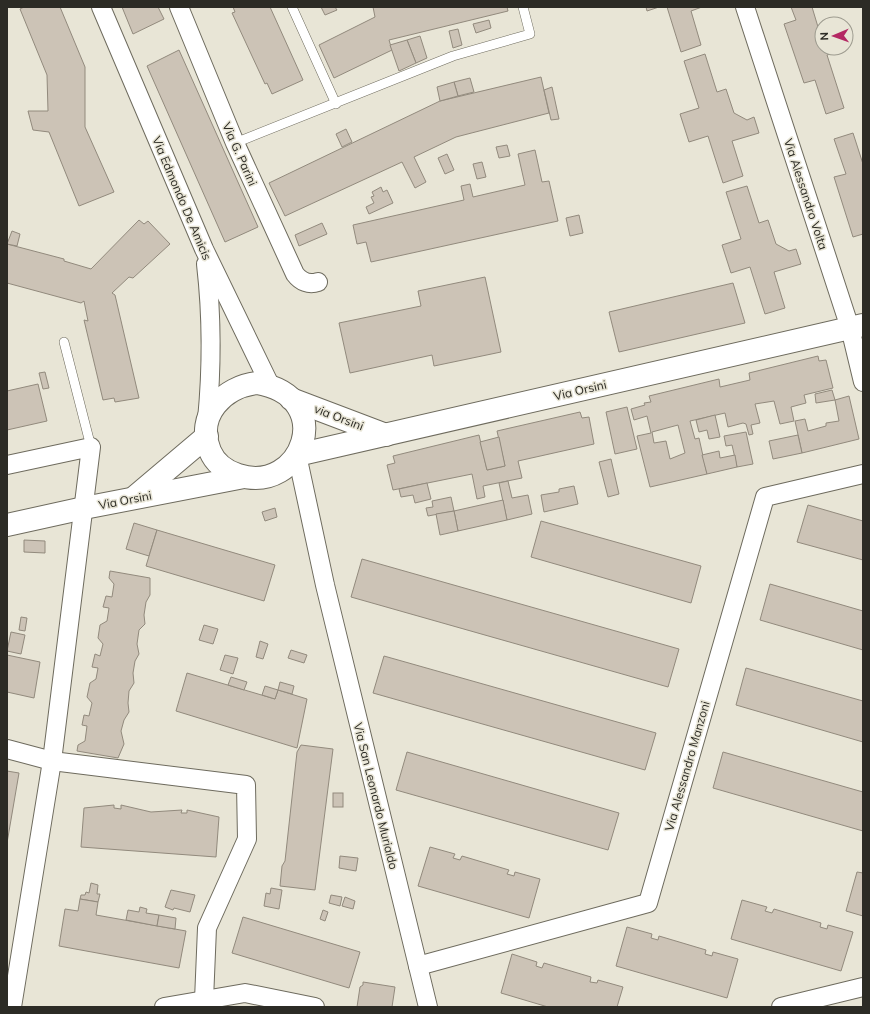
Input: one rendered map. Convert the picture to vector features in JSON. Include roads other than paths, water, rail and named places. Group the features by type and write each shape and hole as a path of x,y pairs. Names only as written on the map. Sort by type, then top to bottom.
{"main road":[{"name":"Via Orsini","path":"297,455 856,326"},
{"path":"257,383 282,391 291,399 299,409 304,420 306,433 303,445 289,465 268,476 256,478 244,477 232,473 213,458 207,430 216,403 234,389 257,383"},
{"name":"via Orsini","path":"291,399 386,435"},
{"name":"via Orsini","path":"133,498 207,430"},
{"name":"Via Orsini","path":"7,525 133,498 244,477"}],"street":[{"name":"Via G. Parini","path":"179,7 235,143 295,274 298,278 307,283 318,282"},
{"name":"Via Alessandro Volta","path":"745,7 856,326 863,382"},
{"name":"Via Edmondo De Amicis","path":"101,8 204,250 270,386"},
{"name":"Via Edmondo De Amicis","path":"204,250 212,336 211,379 207,430"},
{"path":"7,465 90,447 84,508 52,761 12,1007"},
{"name":"Via San Leonardo Murialdo","path":"297,455 325,585 428,1007"},
{"name":"Via Alessandro Manzoni","path":"418,966 648,903 765,497 863,474"},
{"path":"7,749 52,761 246,786 246,838 208,928 204,1000"},
{"path":"781,1007 863,986"},
{"path":"164,1007 244,993 315,1007"}],"lane":[{"path":"292,7 336,104"},
{"path":"235,143 336,104 453,56 530,34 523,7"},
{"path":"64,342 90,447"}]}
